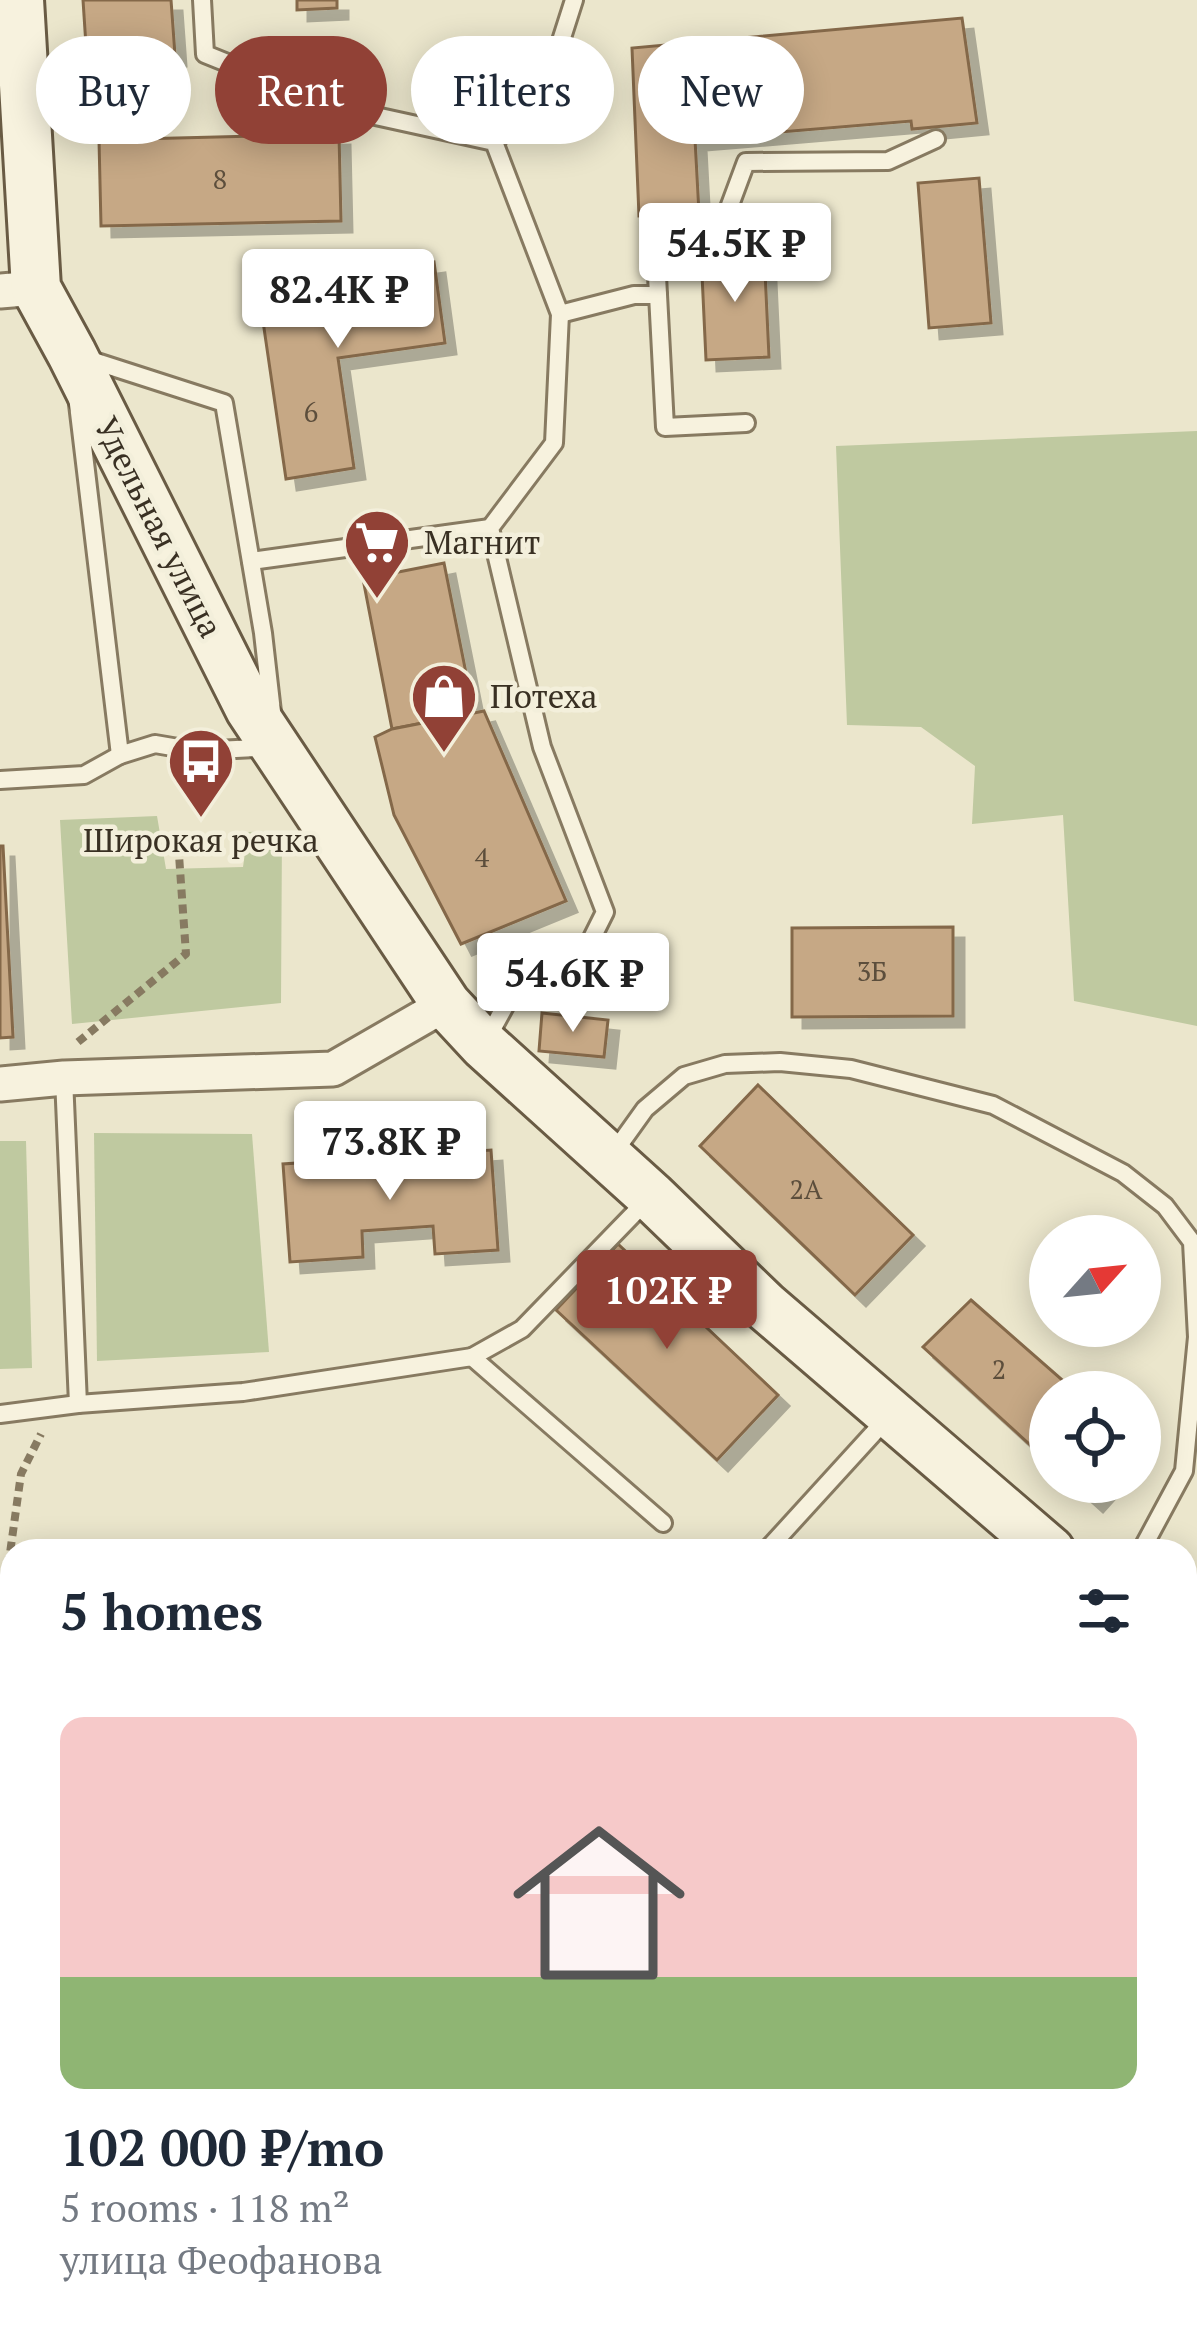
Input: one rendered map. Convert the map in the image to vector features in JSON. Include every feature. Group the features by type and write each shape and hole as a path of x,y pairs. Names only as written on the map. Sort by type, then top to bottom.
{"street":[{"name":"Удельная улица","path":"19,0 18,289 72,354 250,709 446,1004 484,1045 765,1306 1036,1539"},
{"path":"0,1084 333,1069 446,1004"}],"lane":[{"path":"202,0 206,54 339,108 411,124"},
{"path":"563,36 574,0"},
{"path":"746,423 665,427 656,238 720,232 746,162 888,161 936,139"},
{"path":"251,561 490,528 554,443 560,314 495,144"},
{"path":"560,314 634,295 658,296"},
{"path":"0,779 84,775 120,755 155,744 196,751 276,747 224,403 72,354 120,755"},
{"path":"484,1045 511,995 583,956 605,912 542,747 490,528"},
{"path":"609,1158 645,1109 684,1076 724,1064 780,1061 851,1069 993,1105 1123,1173 1165,1206 1192,1242 1197,1337 1184,1472 1148,1539"},
{"path":"64,1078 78,1404"},
{"path":"0,1414 243,1392 472,1358 522,1329 651,1196"},
{"path":"472,1358 663,1523"},
{"path":"777,1539 891,1414"}],"path":[{"path":"77,1043 185,954 179,854"},
{"path":"12,1539 21,1474 54,1407"}],"green space":[{"path":"1197,431 1197,1026 1074,1001 1063,815 972,824 975,766 921,727 847,725 836,446"},
{"path":"157,816 166,869 243,867 248,832 282,831 281,1003 72,1024 60,820"},
{"path":"94,1133 252,1134 269,1352 97,1361"},
{"path":"0,1141 26,1141 32,1368 0,1369"}],"building":[{"path":"83,0 171,0 174,36 85,36"},
{"path":"297,0 337,0 337,8 297,10"},
{"path":"962,18 977,123 912,129 911,121 804,130 804,36 764,36"},
{"path":"638,47 638,144 695,144 699,213 639,216 632,48"},
{"path":"215,137 215,144 339,144 341,221 101,226 99,144 191,144 191,138"},
{"path":"979,178 991,323 929,328 918,183"},
{"path":"764,250 769,357 706,360 701,253"},
{"path":"434,262 445,343 338,358 354,468 286,479 258,287"},
{"path":"444,563 474,713 392,729 363,579"},
{"path":"484,711 566,901 461,944 394,815 375,737 392,729"},
{"path":"0,846 13,1037 0,1038"},
{"path":"953,927 953,1016 792,1017 792,928"},
{"path":"542,1013 608,1020 604,1057 539,1051"},
{"path":"758,1085 913,1235 855,1295 700,1146"},
{"path":"491,1150 498,1250 435,1254 433,1226 362,1231 363,1257 290,1262 283,1164"},
{"path":"618,1244 778,1395 717,1460 556,1310"},
{"path":"971,1300 1052,1371 1029,1371 1029,1444 923,1347"}],"place":[{"name":"Магнит","path":"377,601"},
{"name":"Потеха","path":"444,755"},
{"name":"Широкая речка","path":"201,820"}]}
